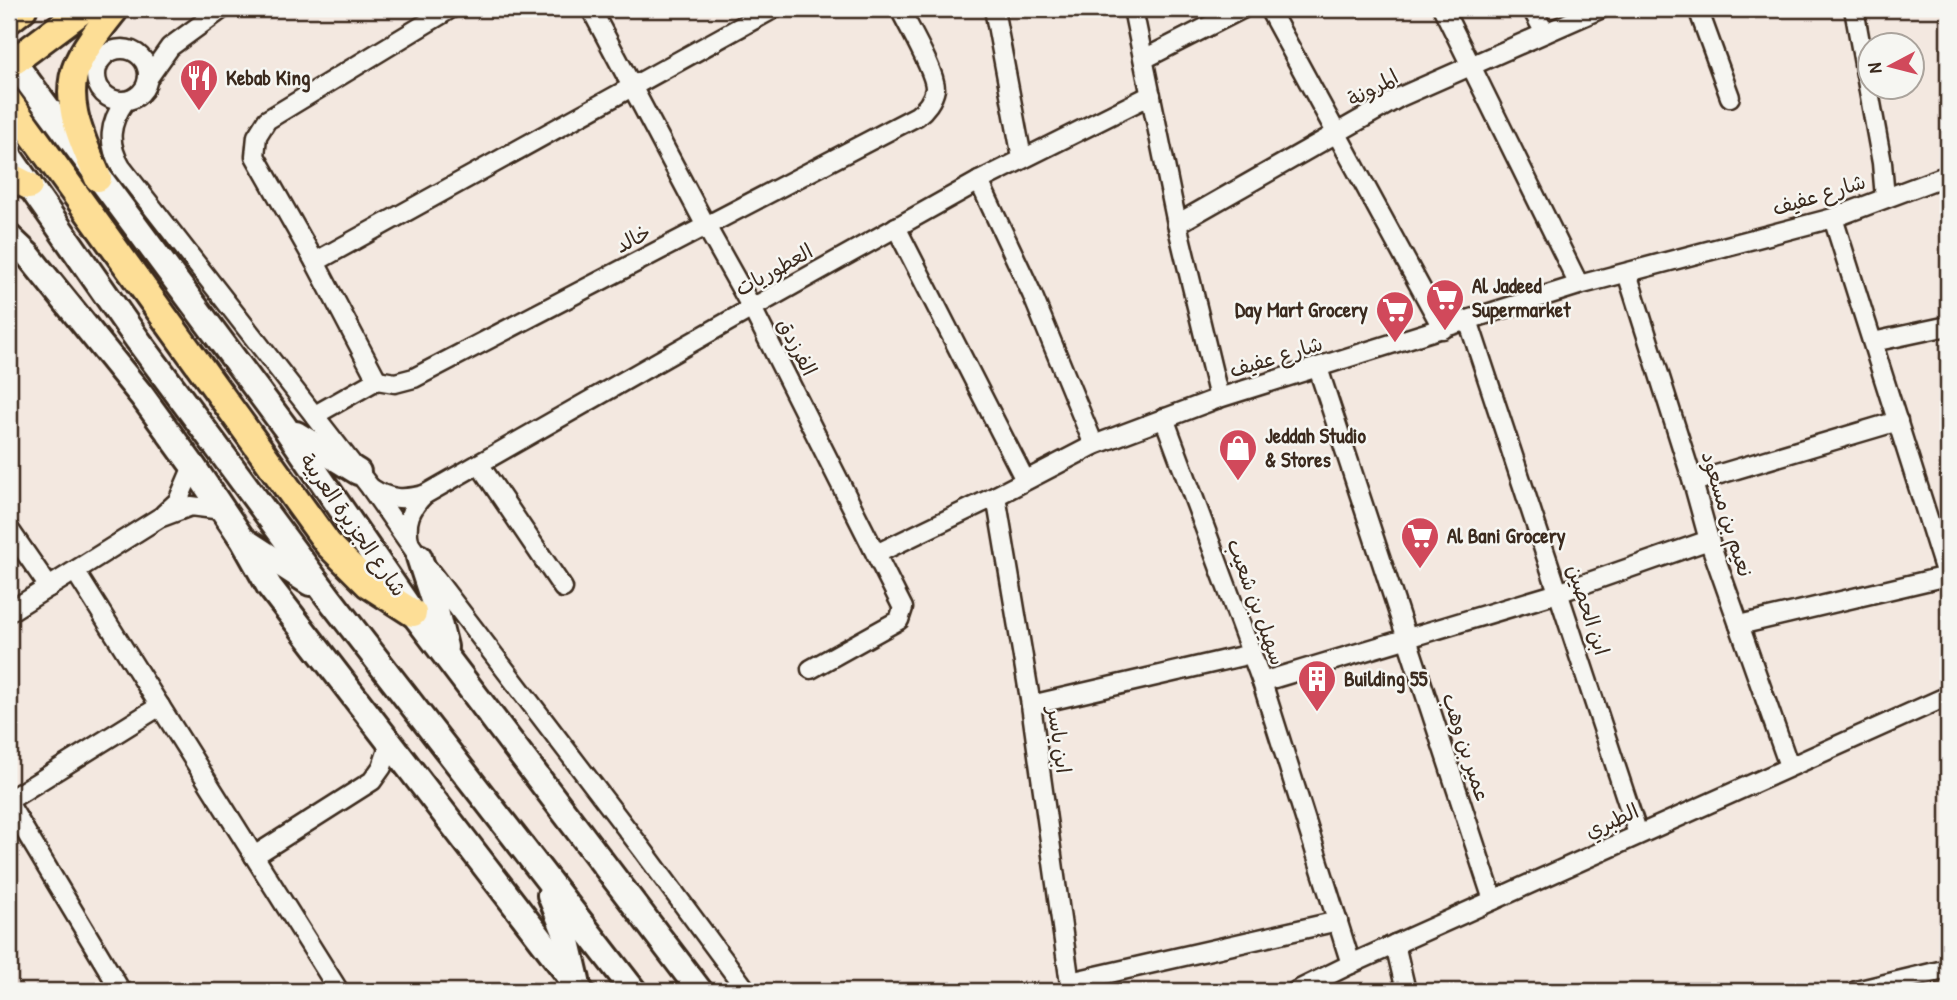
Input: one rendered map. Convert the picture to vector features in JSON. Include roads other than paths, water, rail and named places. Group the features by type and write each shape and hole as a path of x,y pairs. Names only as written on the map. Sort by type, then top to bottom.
{"main road":[{"path":"9,20 23,9"},
{"path":"10,61 84,9"},
{"path":"98,178 76,126 72,98 77,65 87,46 115,9"},
{"name":"شارع الجزيرة العربية","path":"10,61 284,426 413,612 699,991"},
{"path":"9,102 328,544 369,584 413,612"},
{"path":"9,156 19,181 329,597 634,991"},
{"path":"9,237 28,255 142,396 243,540 270,586 580,990"},
{"path":"137,339 171,437"},
{"path":"284,426 364,479"},
{"path":"243,540 270,555 329,597"},
{"path":"414,549 434,603 447,654"},
{"path":"530,854 548,890 566,937 580,990"}],"street":[{"path":"148,78 145,61 124,49 109,53 98,65 97,80 100,88 111,99 125,101 135,98 141,93 170,47 222,9"},
{"path":"314,415 377,380 255,156 257,136 267,120 450,9"},
{"name":"الفرزدق","path":"592,9 752,308 903,608 899,620 811,669"},
{"path":"315,262 773,9"},
{"name":"خالد","path":"377,380 395,383 414,378 906,122 926,108 935,90 933,75 900,9"},
{"path":"994,9 1022,158"},
{"path":"1133,9 1177,224 1219,398"},
{"path":"1144,59 1242,9"},
{"path":"1269,9 1443,329"},
{"path":"1443,9 1579,285"},
{"path":"1532,9 1545,33"},
{"name":"المرونة","path":"1177,224 1400,97 1600,9"},
{"path":"1698,9 1730,97"},
{"path":"1854,9 1882,163 1885,198"},
{"path":"138,55 170,47"},
{"name":"العطوريات","path":"364,479 390,498 425,495 979,181 1151,95"},
{"name":"شارع الجزيرة العربية","path":"125,101 111,127 110,141 121,167 364,479 747,991"},
{"name":"شارع عفيف","path":"876,554 1094,445 1219,398 1579,285 1833,218 1948,175"},
{"path":"979,181 1032,294 1094,445"},
{"path":"1739,625 1947,578 1943,548 1898,421 1833,218"},
{"path":"896,227 1025,480"},
{"name":"نعيم بن مسعود","path":"1627,273 1709,540 1789,766"},
{"name":"ابن الحصين","path":"1468,320 1638,834"},
{"path":"1873,342 1948,326"},
{"name":"عمير بن وهب","path":"1318,368 1493,900"},
{"name":"سهيل بن شعيب","path":"1164,418 1262,682 1351,964"},
{"path":"1693,482 1898,421"},
{"path":"478,464 563,588"},
{"path":"9,612 159,518 178,501 193,466"},
{"path":"414,549 407,531 411,512 425,495"},
{"name":"ابن ياسر","path":"996,496 1031,705 1070,986"},
{"path":"159,518 191,506 222,510"},
{"path":"9,529 49,587"},
{"path":"1262,682 1558,593 1709,540"},
{"path":"75,571 92,594 254,856 333,989"},
{"path":"1031,705 1251,654"},
{"name":"الطبري","path":"1296,991 1948,696"},
{"path":"114,987 9,802 160,706"},
{"path":"254,856 372,781 382,766 390,743"},
{"path":"1070,986 1338,921"},
{"path":"1395,944 1406,991"},
{"path":"1856,991 1948,970"}],"place":[{"name":"Kebab King","path":"199,112"},
{"name":"Al Jadeed Supermarket","path":"1445,332"},
{"name":"Day Mart Grocery","path":"1395,344"},
{"name":"Jeddah Studio & Stores","path":"1238,482"},
{"name":"Al Bani Grocery","path":"1420,570"},
{"name":"Building 55","path":"1317,713"}]}
